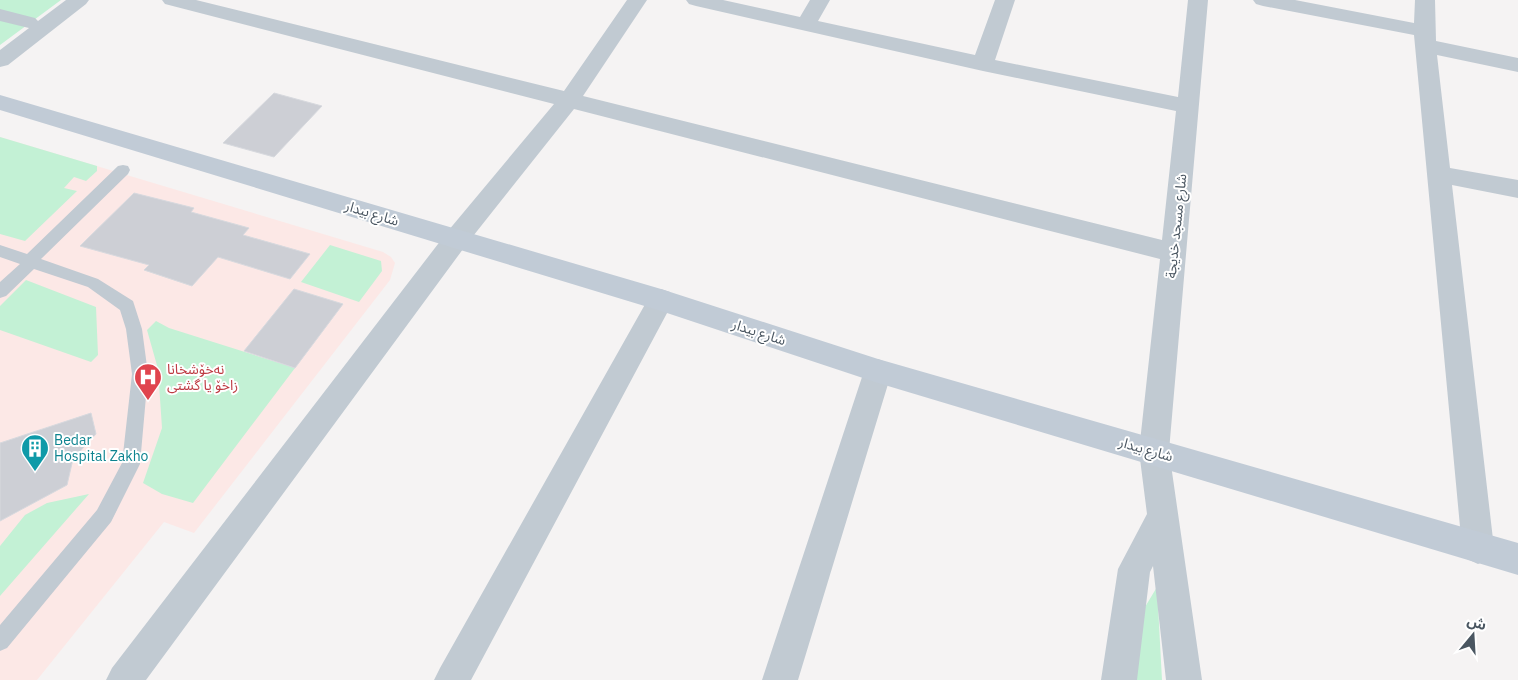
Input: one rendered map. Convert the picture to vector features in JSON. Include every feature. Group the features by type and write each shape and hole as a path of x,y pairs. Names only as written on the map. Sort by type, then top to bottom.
{"main road":[{"name":"شارع بيدار","path":"0,102 662,300 878,371 1518,559"}],"street":[{"path":"0,60 78,0"},
{"path":"172,0 570,99 1173,253"},
{"path":"124,680 457,238 570,99 637,0"},
{"path":"696,0 983,64 1188,106"},
{"path":"806,24 820,0"},
{"path":"983,64 1005,0"},
{"name":"شارع مسجد خديجة","path":"1184,680 1154,451 1198,0"},
{"path":"1263,0 1424,39 1518,65"},
{"path":"1425,0 1424,39 1478,548"},
{"path":"0,15 28,22"},
{"path":"1439,174 1518,189"},
{"path":"452,680 662,300"},
{"path":"780,680 878,371"},
{"path":"1119,680 1134,569 1163,515"}],"lane":[{"path":"0,292 123,170"},
{"path":"0,251 93,283 126,306 134,328 140,374 131,464 104,516 0,641"}],"shaded area":[{"name":"نەخۆشخانا زاخۆ یا گشتی","path":"0,137 383,252 391,257 395,263 390,280 194,533 164,522 37,680 0,680"}],"green space":[{"path":"0,0 61,0 0,45"},
{"path":"0,137 97,166 97,171 86,181 74,177 64,188 77,191 25,241 0,234"},
{"path":"330,245 381,261 382,271 359,302 301,282"},
{"path":"26,280 96,307 98,355 91,362 0,330 0,306"},
{"path":"156,321 169,328 295,368 193,503 162,494 143,483 162,428 158,369 147,330"},
{"path":"89,494 0,596 0,546 25,515 47,503"},
{"path":"1157,587 1162,680 1136,680 1145,607"}],"building":[{"path":"274,93 322,106 274,157 223,143"},
{"path":"134,193 194,208 191,212 249,228 243,235 310,254 290,279 218,257 192,286 144,270 149,265 80,246"},
{"path":"294,289 343,304 295,368 244,351"},
{"name":"Bedar Hospital Zakho","path":"91,413 96,434 73,459 67,485 0,521 0,443"}],"place":[{"name":"نەخۆشخانا زاخۆ یا گشتی","path":"148,401"},
{"name":"Bedar Hospital Zakho","path":"35,472"}]}
